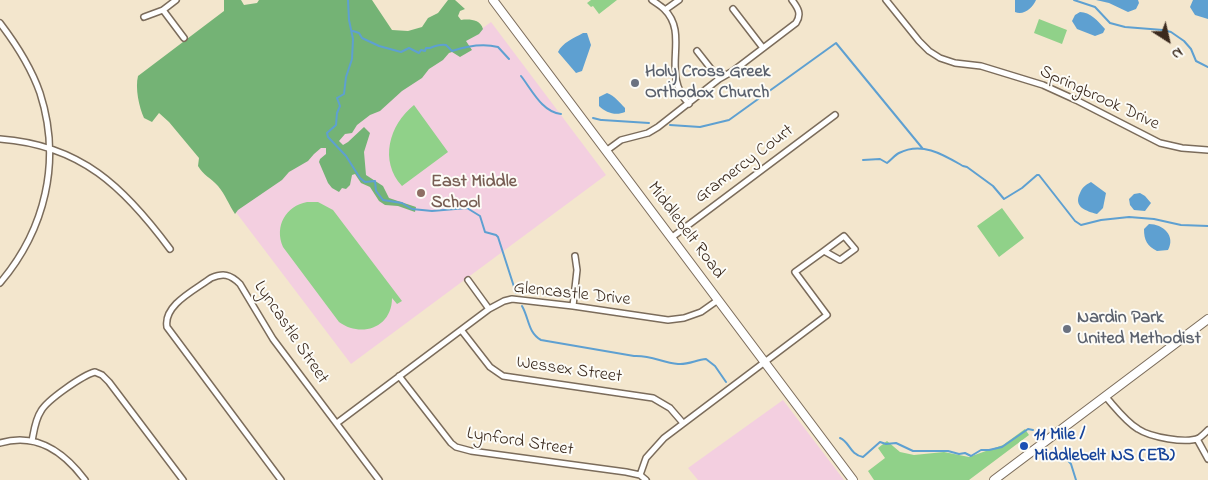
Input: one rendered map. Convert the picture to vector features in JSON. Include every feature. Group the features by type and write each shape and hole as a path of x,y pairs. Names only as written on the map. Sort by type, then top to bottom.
{"street":[{"path":"144,17 163,10 176,0"},
{"name":"Middlebelt Road","path":"493,0 853,480"},
{"path":"652,0 665,10 675,28 677,42 674,62 675,78 682,97 689,104"},
{"path":"665,10 679,0"},
{"path":"606,151 621,140 648,133 658,128 719,79 796,23 800,18 799,10 792,0"},
{"name":"Springbrook Drive","path":"886,0 919,41 940,58 955,63 988,68 1043,86 1076,100 1160,143 1182,148 1208,150"},
{"path":"733,8 763,48"},
{"path":"163,10 184,38"},
{"path":"0,23 19,50 38,88 47,125 49,148 46,194 36,226 20,257 0,284"},
{"path":"697,51 719,79"},
{"name":"Gramercy Court","path":"672,238 835,114"},
{"path":"0,139 49,148 90,166 109,180 142,213 170,249"},
{"path":"646,480 640,475 641,468 655,447 683,423 827,316 795,272 844,236 854,249 840,260 824,251"},
{"path":"572,306 577,270 575,256"},
{"name":"Lyncastle Street","path":"281,480 167,327 166,321 172,308 211,278 225,274 234,278 247,294 273,339 379,480"},
{"path":"468,280 489,309"},
{"name":"Glencastle Drive","path":"337,423 489,309 504,301 512,299 668,320 684,318 701,312 718,300"},
{"path":"994,480 1208,319"},
{"name":"Wessex Street","path":"462,331 490,366 503,376 653,398 670,408 683,423"},
{"path":"32,441 35,424 41,410 83,377 95,372 102,375 109,382 183,480"},
{"name":"Lynford Street","path":"399,376 446,438 456,447 471,451 640,475"},
{"path":"1105,396 1125,418 1138,429 1150,435 1168,439 1198,438 1208,430"},
{"path":"1198,438 1208,459"},
{"path":"0,443 17,440 32,441 48,446 66,458 85,480"}],"shaded area":[{"name":"East Middle School","path":"491,22 606,175 351,364 235,211"},
{"path":"783,400 844,480 698,480 688,468"}],"green space":[{"path":"224,0 241,0 244,5 257,3 259,0 372,0 392,30 408,31 422,27 428,18 438,13 448,0 455,0 465,9 460,11 458,16 461,20 477,21 482,26 483,29 479,34 466,41 472,50 460,57 452,52 449,53 443,60 429,69 422,78 402,91 380,111 370,115 357,125 352,133 345,134 339,141 343,145 364,127 370,133 364,152 366,175 383,186 389,198 416,207 415,212 398,206 385,205 379,201 370,187 361,183 355,174 352,175 350,185 346,189 342,188 339,192 332,188 319,162 326,154 326,148 321,148 308,161 289,172 282,180 235,214 220,189 198,166 199,158 169,122 159,113 152,122 144,118 138,97 138,76 224,11"},
{"path":"591,0 617,0 599,14 593,6 591,7 587,3"},
{"path":"1039,19 1067,30 1062,44 1034,33"},
{"path":"414,105 448,152 402,186 391,166 390,144 398,123"},
{"path":"307,202 318,202 333,210 402,301 397,304 392,298 391,308 387,317 381,323 374,327 357,329 339,322 283,247 280,232 284,218 293,208"},
{"path":"1002,208 1024,238 999,257 977,226"},
{"path":"1025,429 1029,435 969,480 874,480 868,471 885,458 878,448 887,441 900,452 914,455 944,452 969,457 1003,445"}],"water":[{"path":"1015,0 1036,0 1028,10 1018,13 1015,12"},
{"path":"1096,0 1138,0 1139,3 1136,9 1128,12 1109,3"},
{"path":"1193,0 1208,0 1208,19 1195,15 1190,7"},
{"path":"1080,12 1090,15 1097,20 1105,29 1103,33 1095,36 1077,29 1072,21 1075,15"},
{"path":"583,33 587,33 591,45 582,71 576,73 558,52 565,43"},
{"path":"607,93 619,101 625,108 625,112 611,113 599,106 599,97"},
{"path":"1091,182 1106,193 1103,208 1097,214 1085,210 1078,202 1078,198 1085,185"},
{"path":"1140,193 1151,203 1145,211 1134,210 1130,205 1129,199 1134,194"},
{"path":"1149,224 1159,226 1167,232 1170,240 1168,250 1157,251 1148,245 1144,229"}],"waterway":[{"path":"348,0 349,20 353,39 352,59 346,77 344,94 337,98 340,106 336,125 327,133 328,137 346,156 360,178 365,182 375,181 376,191 383,200 402,203 412,209 432,211 467,208 480,216 485,232 498,237 516,293"},
{"path":"1074,0 1095,7 1110,23 1125,27 1171,32 1184,41 1191,49 1196,61 1208,67"},
{"path":"353,31 359,33 362,38 379,46 401,52 409,48 419,53 421,50 425,51 426,48 442,45 446,45 452,51 469,46 486,45 498,47 509,59"},
{"path":"670,125 700,127 729,120 836,43 923,149"},
{"path":"521,76 543,105 561,114"},
{"path":"593,118 601,120"},
{"path":"602,120 649,123"},
{"path":"863,160 880,159 887,163 898,154 908,150 916,148 932,151 967,167 993,186 1004,199 1039,175 1075,221 1081,225 1101,220 1129,217 1154,219 1181,225 1208,226"},
{"path":"522,306 531,329 541,340 678,364 706,359 715,366 726,382"},
{"path":"840,438 846,442 852,451 863,457 880,442 886,444 896,443 913,451 948,451 959,454 965,453 971,456 981,450 1002,447 1028,429 1033,430"},
{"path":"1061,452 1071,464 1076,480"}],"place":[{"name":"Holy Cross Greek Orthodox Church","path":"635,83"},
{"name":"East Middle School","path":"421,193"},
{"name":"Nardin Park United Methodist","path":"1067,329"},
{"name":"11 Mile / Middlebelt NS (EB)","path":"1024,446"}]}
